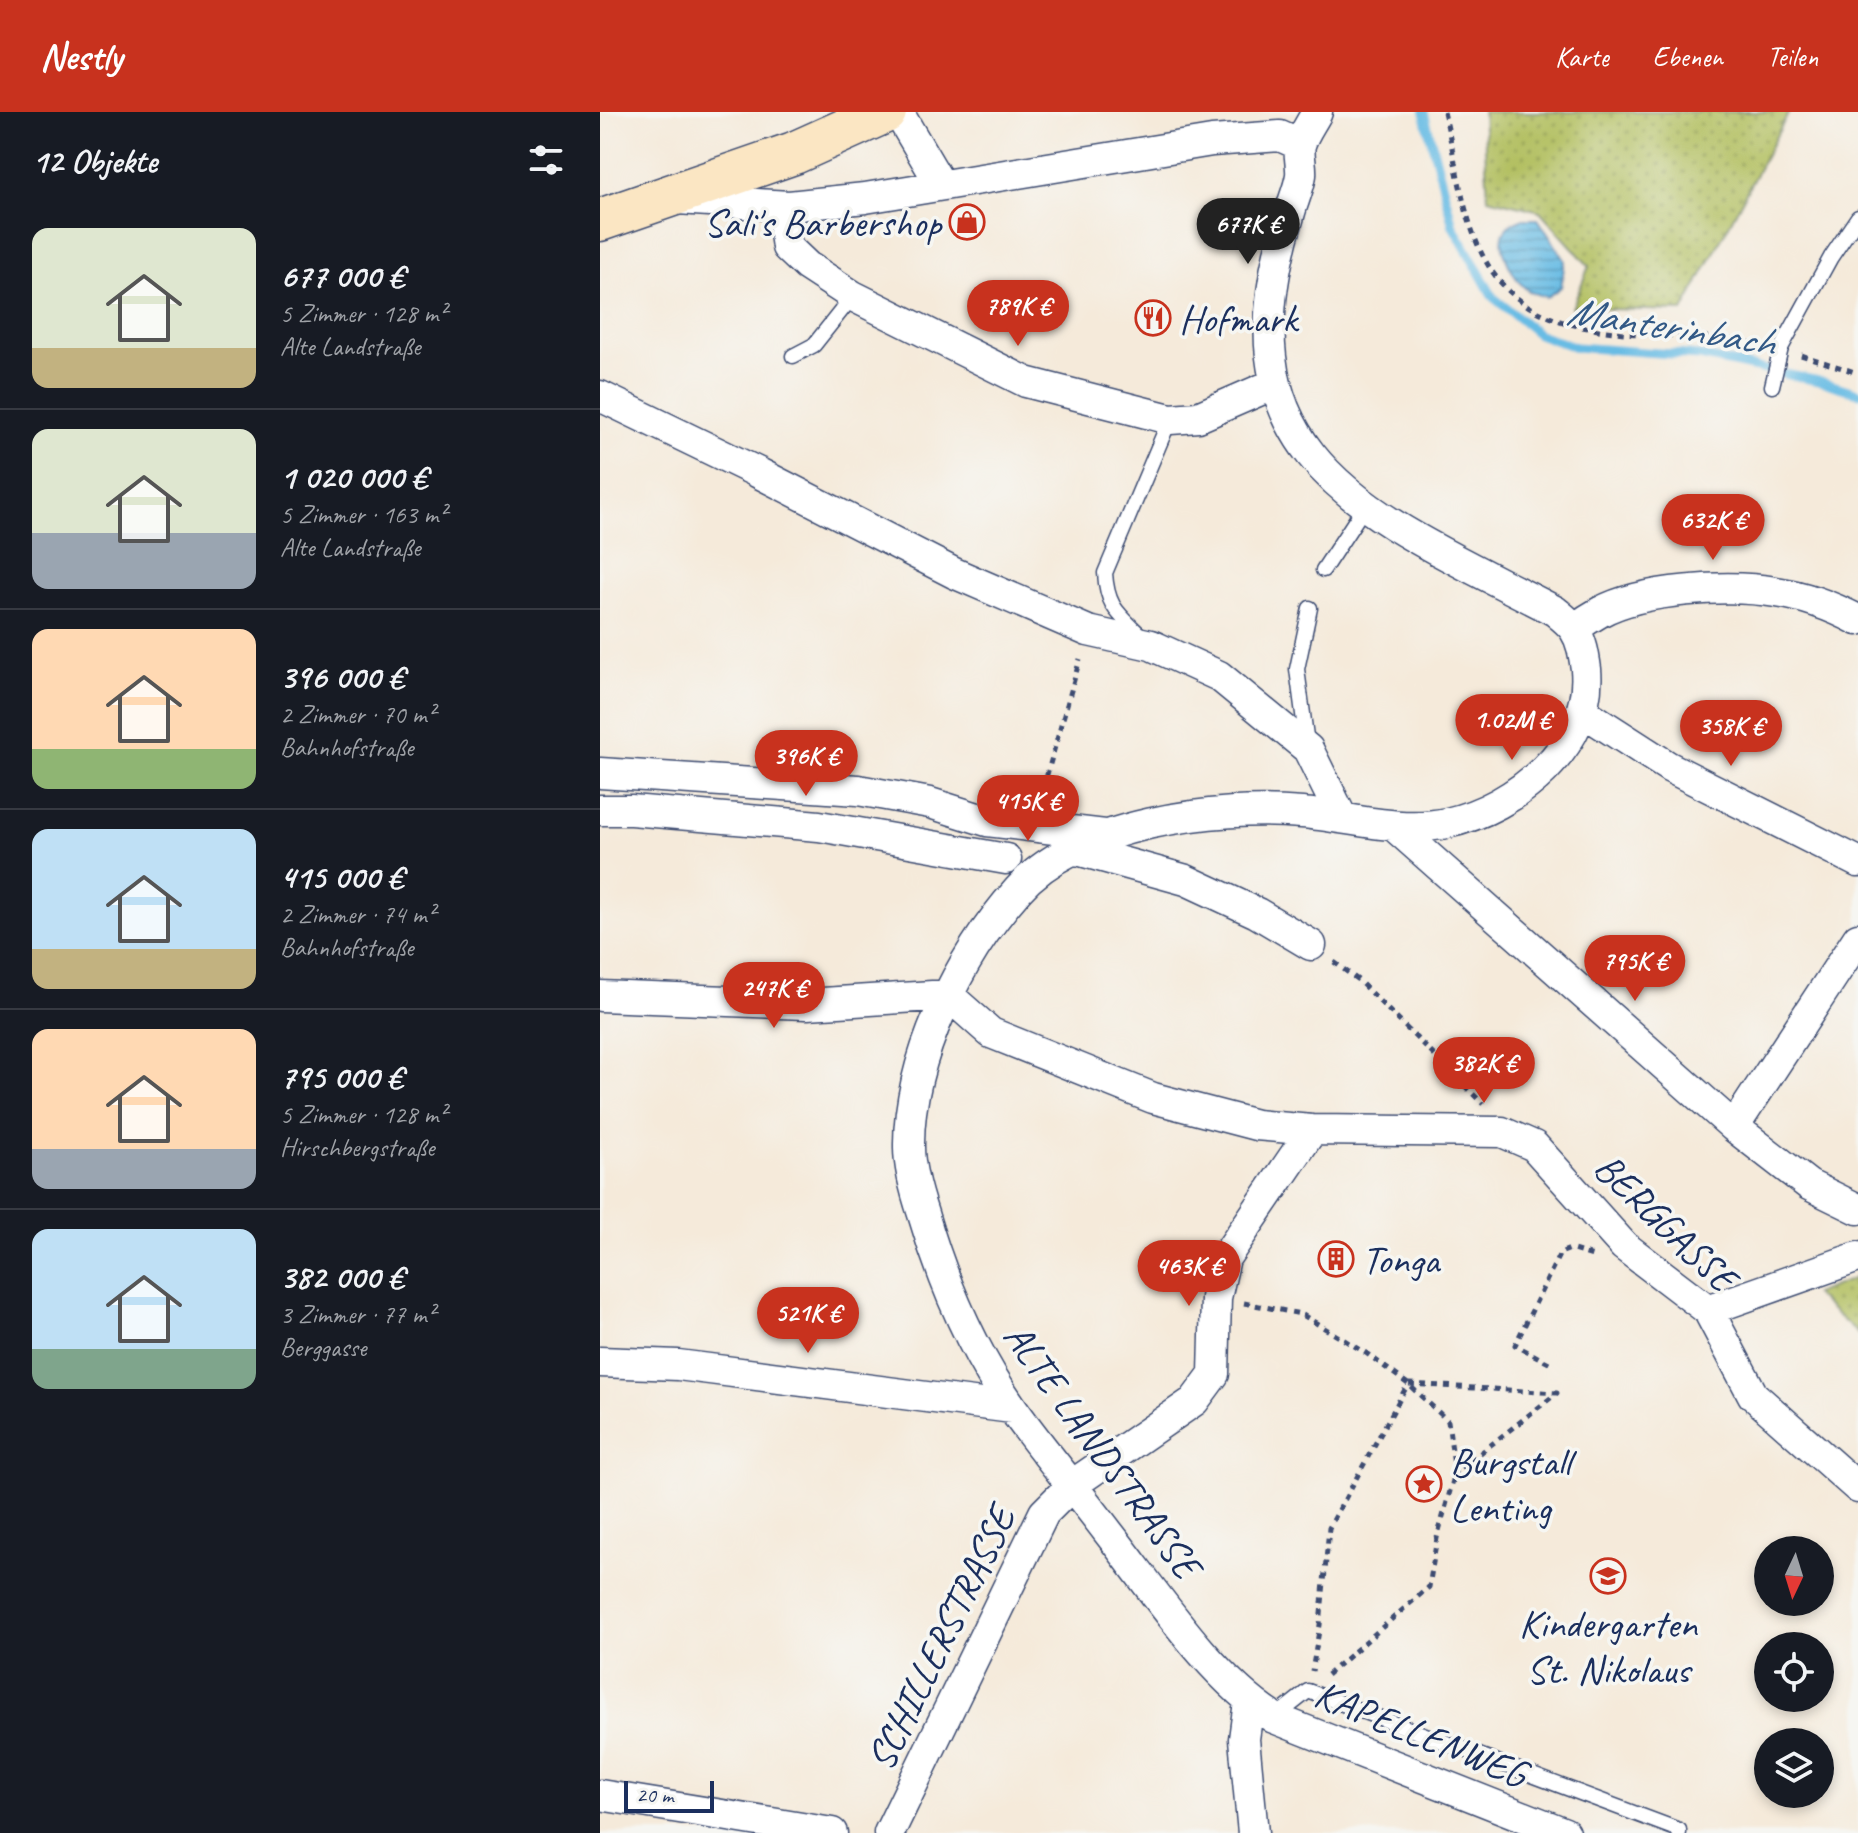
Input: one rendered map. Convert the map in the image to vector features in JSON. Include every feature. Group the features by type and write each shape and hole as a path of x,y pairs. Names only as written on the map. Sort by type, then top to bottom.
{"main road":[{"path":"600,220 794,153 885,112"}],"street":[{"path":"898,112 941,185"},
{"path":"1317,112 1300,145 1301,176 1273,279 1270,361 1284,413 1300,442 1328,474 1365,506 1411,538 1555,611 1574,629 1602,610 1653,595 1722,588 1777,592 1834,608 1858,620"},
{"path":"659,198 789,206 865,198 1212,141 1280,136 1300,145"},
{"path":"789,206 784,227 787,247 807,266 853,296 1026,382 1170,419 1198,417 1274,384"},
{"path":"600,396 954,573 1088,631 1151,645 1219,676 1308,749 1342,818"},
{"name":"ALTE LANDSTRASSE","path":"1261,1710 1210,1661 1072,1485 1012,1408 972,1340 950,1293 917,1197 908,1152 910,1106 922,1057 948,995 986,933 1019,888 1045,865 1074,849 1107,836 1154,824 1210,815 1269,811 1394,826 1443,824 1479,814 1510,797 1538,777 1564,746 1582,711 1587,680 1584,651 1574,629"},
{"path":"1582,711 1669,767 1858,862"},
{"path":"600,773 858,790 930,803 987,821 1107,836"},
{"path":"600,810 819,826 1006,859"},
{"path":"987,821 1019,888"},
{"path":"1394,826 1734,1127 1809,1185 1858,1209"},
{"path":"1074,849 1186,880 1257,913 1311,945"},
{"path":"1734,1127 1858,938"},
{"path":"600,996 807,1004 948,995"},
{"name":"BERGGASSE","path":"948,995 991,1033 1153,1098 1256,1125 1312,1130 1502,1132 1534,1146 1624,1246 1708,1310 1753,1395 1858,1488"},
{"path":"1072,1485 1194,1401 1214,1374 1216,1298 1225,1258 1312,1130"},
{"path":"1708,1310 1858,1257"},
{"path":"600,1362 678,1365 1012,1408"},
{"name":"SCHILLERSTRASSE","path":"889,1833 1044,1513 1072,1485"},
{"path":"1253,1833 1244,1739 1261,1710"},
{"name":"KAPELLENWEG","path":"1261,1710 1565,1833"},
{"path":"600,1795 832,1833"}],"lane":[{"path":"1772,386 1781,348 1831,257 1858,217"},
{"path":"793,356 814,345 853,296"},
{"path":"1151,645 1118,614 1106,596 1105,573 1170,419"},
{"path":"1323,570 1365,506"},
{"path":"1308,749 1297,669 1310,608"},
{"path":"1261,1710 1308,1691 1679,1830 1679,1833"}],"path":[{"path":"1444,112 1469,221 1483,255 1501,283 1544,316 1596,332 1720,338 1781,348 1858,373"},
{"path":"1032,827 1088,631"},
{"path":"1311,945 1358,980 1485,1105 1502,1132"},
{"path":"1549,1363 1515,1345 1560,1253 1570,1249 1611,1261 1624,1246"},
{"path":"1216,1298 1301,1314 1366,1353 1408,1384 1448,1421 1455,1473 1437,1538 1429,1587 1308,1691"},
{"path":"1408,1384 1557,1393 1455,1473"},
{"path":"1308,1691 1320,1625 1329,1528 1408,1384"}],"green space":[{"path":"1483,112 1789,112 1683,311 1572,308 1589,266 1540,211 1488,198"},
{"path":"1858,1277 1858,1334 1814,1294"}],"water":[{"path":"1521,219 1538,219 1565,260 1561,287 1547,297 1524,287 1514,274 1503,249 1504,232"}],"waterway":[{"name":"Manterinbach","path":"1424,112 1453,226 1493,297 1538,334 1575,347 1700,356 1823,382 1858,393"}],"place":[{"name":"Sali's Barbershop","path":"967,222"},
{"name":"Hofmark","path":"1153,318"},
{"name":"Tonga","path":"1336,1259"},
{"name":"Burgstall Lenting","path":"1424,1484"},
{"name":"Kindergarten St. Nikolaus","path":"1608,1576"}]}
